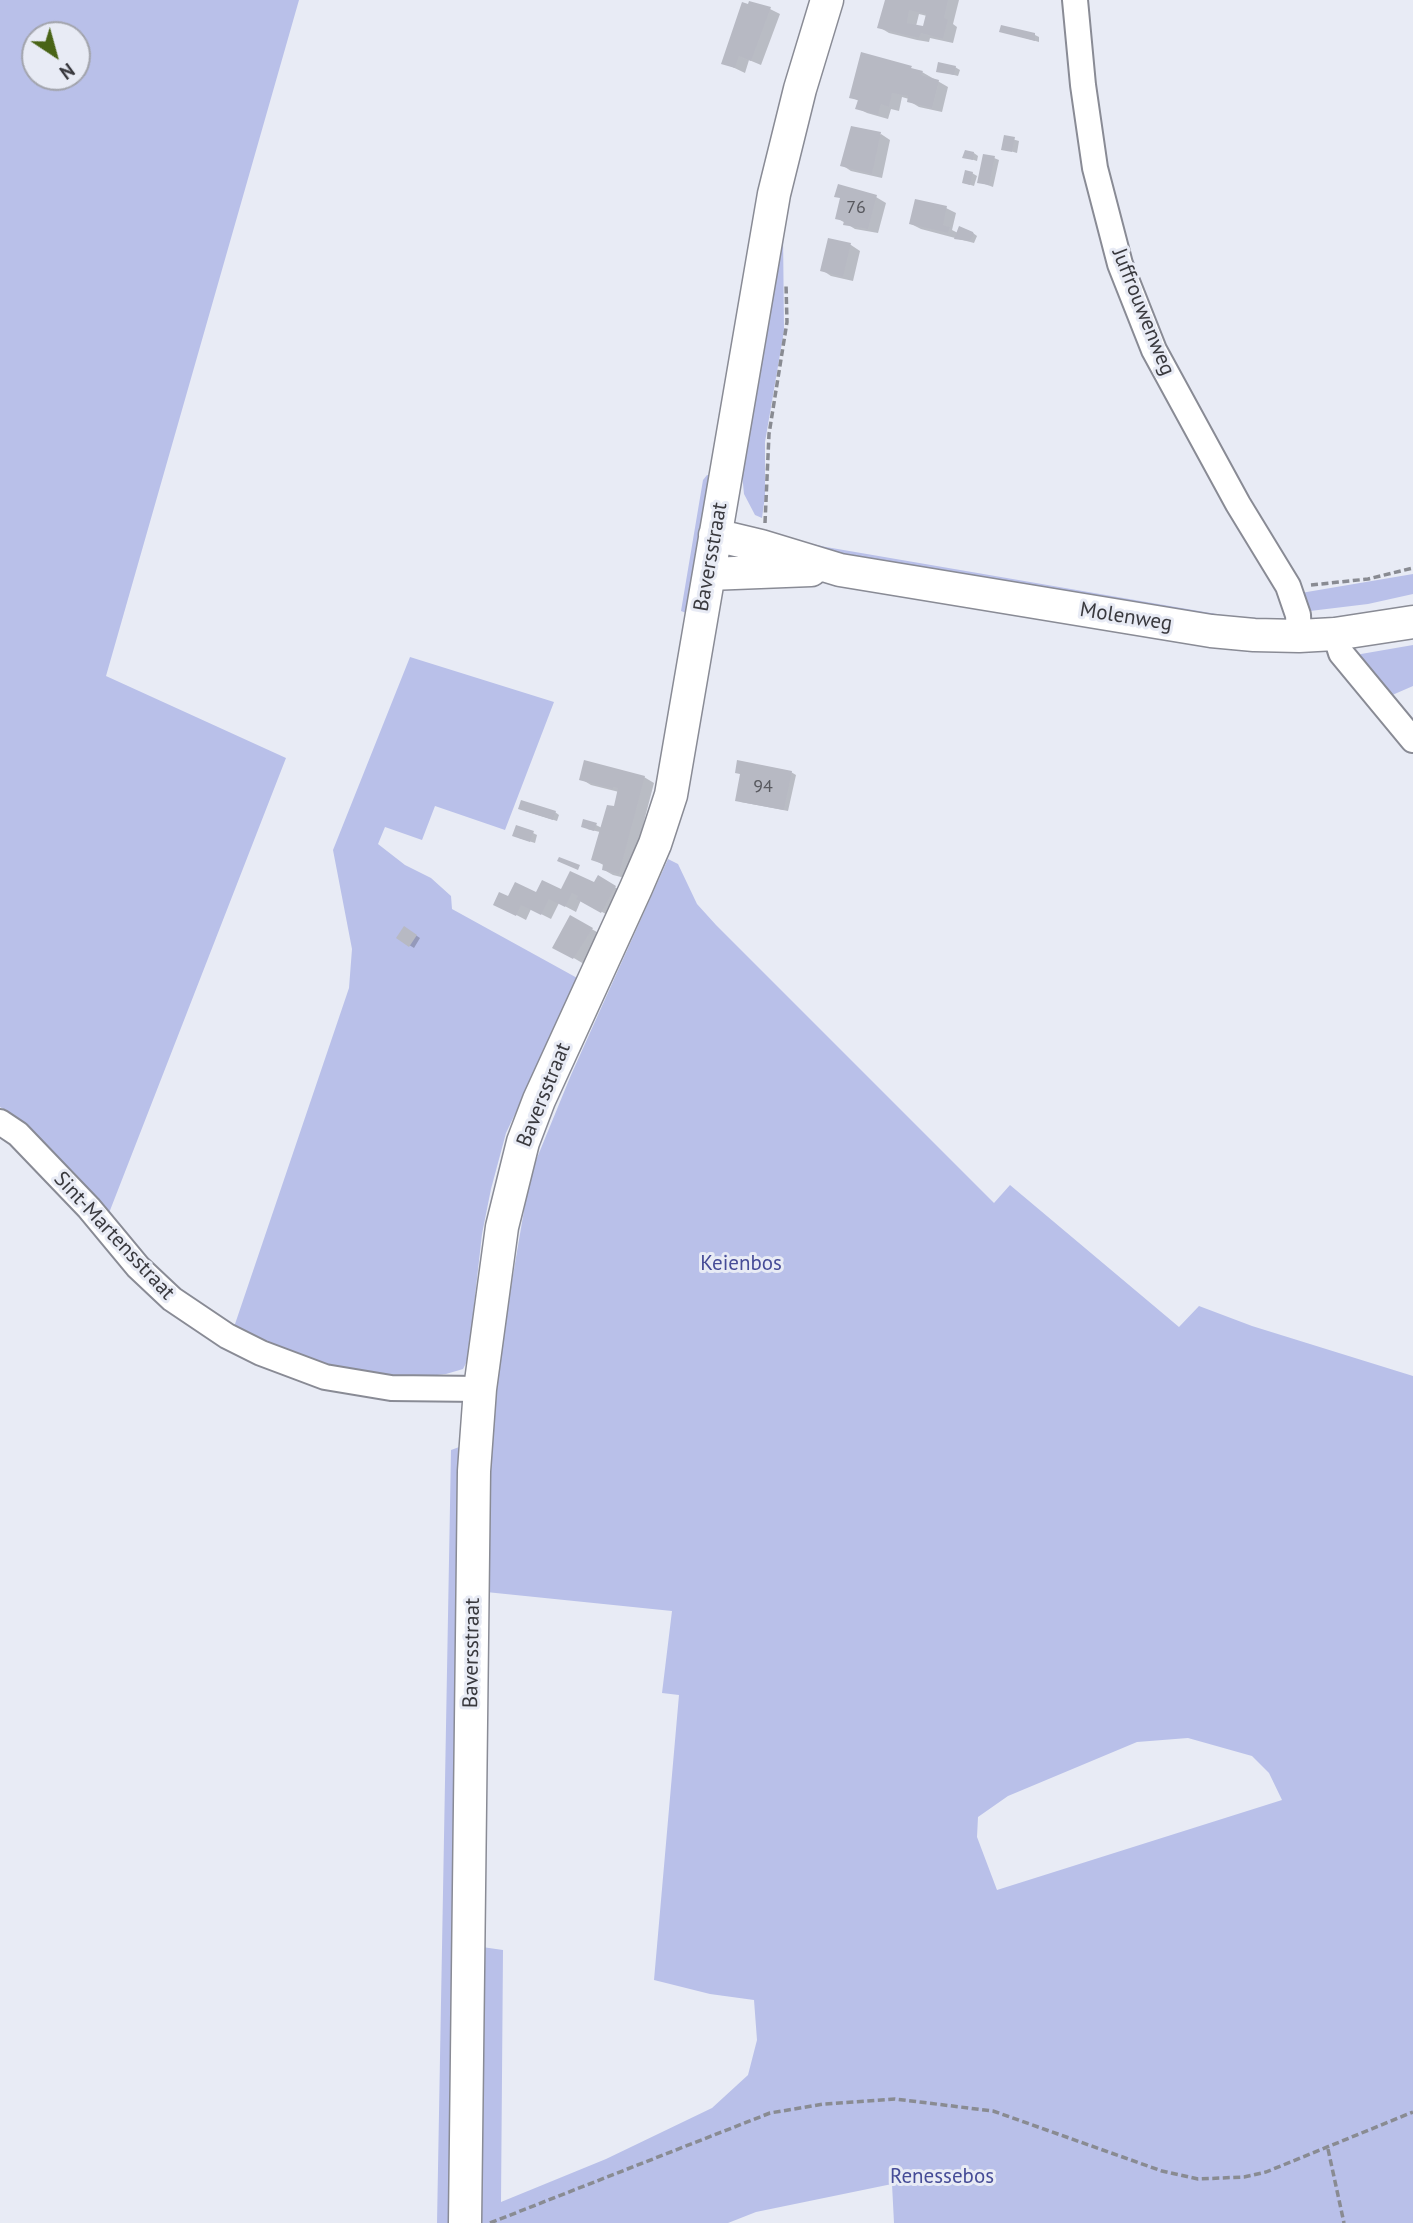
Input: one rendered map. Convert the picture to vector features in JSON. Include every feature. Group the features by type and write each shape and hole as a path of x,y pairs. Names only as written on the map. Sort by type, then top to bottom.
{"main road":[{"name":"Baversstraat","path":"465,2223 474,1471 480,1389 502,1227 523,1142 539,1100 636,888 655,844 671,795 774,194 800,89 827,0"},
{"name":"Molenweg","path":"715,535 840,570 1211,631 1299,636 1335,634 1413,622"},
{"name":"Molenweg","path":"709,574 840,570"}],"street":[{"name":"Juffrouwenweg","path":"1075,0 1083,85 1095,168 1120,264 1154,350 1238,504 1288,586 1298,615 1299,636"},
{"path":"1335,634 1341,653 1413,740"},
{"name":"Sint-Martensstraat","path":"0,1122 18,1134 36,1152 89,1208 138,1267 172,1299 227,1336 261,1353 325,1377 391,1388 480,1389"}],"path":[{"path":"765,529 769,434 787,322 786,275"},
{"path":"1288,586 1368,579 1413,568"},
{"path":"490,2223 770,2113 824,2104 895,2099 993,2111 1162,2171 1198,2179 1244,2177 1266,2172 1328,2149 1413,2112"},
{"path":"1328,2149 1344,2223"}],"green space":[{"path":"0,0 299,0 106,676 286,758 109,1213 11,1114 0,1107"},
{"path":"783,231 784,331 765,442 765,496 762,518 755,515 744,494 742,473 735,473"},
{"path":"707,475 714,475 691,615 681,611 703,480"},
{"path":"795,540 1234,617 1286,619 1285,625 1261,625 846,558"},
{"path":"1413,574 1413,594 1368,604 1310,611 1301,593"},
{"path":"1413,645 1413,686 1390,696 1357,657 1361,654"},
{"path":"410,657 554,702 505,830 435,806 422,840 385,827 378,844 405,865 431,878 451,896 452,909 579,979 506,1133 482,1234 468,1359 463,1369 420,1377 385,1376 304,1358 234,1327 349,988 352,949 333,850"},
{"name":"Keienbos","path":"668,859 678,864 697,904 716,925 994,1203 1010,1185 1179,1327 1199,1306 1252,1326 1413,1376 1413,2223 894,2223 892,2184 756,2212 728,2223 478,2223 482,1947 503,1950 501,2202 606,2159 712,2108 748,2075 757,2040 754,2000 710,1994 654,1980 679,1695 662,1693 672,1611 486,1592 492,1399 530,1175 571,1075","holes":["1188,1738 1252,1756 1269,1773 1282,1800 997,1890 977,1837 978,1817 1008,1796 1137,1742"]},
{"path":"462,1446 451,2223 437,2223 451,1450"}],"building":[{"path":"885,0 948,0 944,18 948,20 943,39 921,33 919,38 877,28","holes":["909,10 926,14 923,26 907,23"]},
{"path":"749,1 771,7 751,61 739,56 735,68 721,64 742,2 748,4"},
{"path":"1001,25 1035,33 1035,41 999,32"},
{"path":"861,52 912,66 911,68 923,71 921,75 939,80 932,108 907,102 908,96 892,93 889,107 881,104 878,115 855,109 858,100 849,98"},
{"path":"938,62 956,66 954,75 936,72"},
{"path":"851,126 881,132 872,174 840,166"},
{"path":"1004,135 1015,137 1012,152 1001,150"},
{"path":"965,150 974,152 973,160 962,158"},
{"path":"983,154 995,156 989,185 977,183"},
{"path":"965,170 973,172 970,185 962,183"},
{"path":"838,184 877,195 868,229 843,225 844,221 835,219 840,198 834,197"},
{"path":"915,199 947,206 943,225 950,227 948,233 909,224"},
{"path":"959,226 973,232 974,235 969,241 954,239"},
{"path":"828,238 851,243 843,277 820,271"},
{"path":"584,760 645,776 619,874 602,870 603,864 591,860 607,805 614,806 618,788 579,780"},
{"path":"737,760 792,771 784,810 735,801 740,774 735,773"},
{"path":"521,800 556,811 553,820 518,809"},
{"path":"583,819 597,823 594,831 581,827"},
{"path":"516,825 534,831 530,842 512,836"},
{"path":"559,857 580,865 578,870 557,861"},
{"path":"570,871 594,882 598,875 616,886 601,913 576,899 578,896 572,893 565,907 549,899 541,915 521,905 516,916 493,905 499,892 508,896 515,882 536,892 542,880 561,889"},
{"path":"570,915 593,928 573,959 552,948"},
{"path":"404,926 417,935 409,947 396,938"}],"park label":[{"name":"Renessebos","path":"942,2177"}]}
